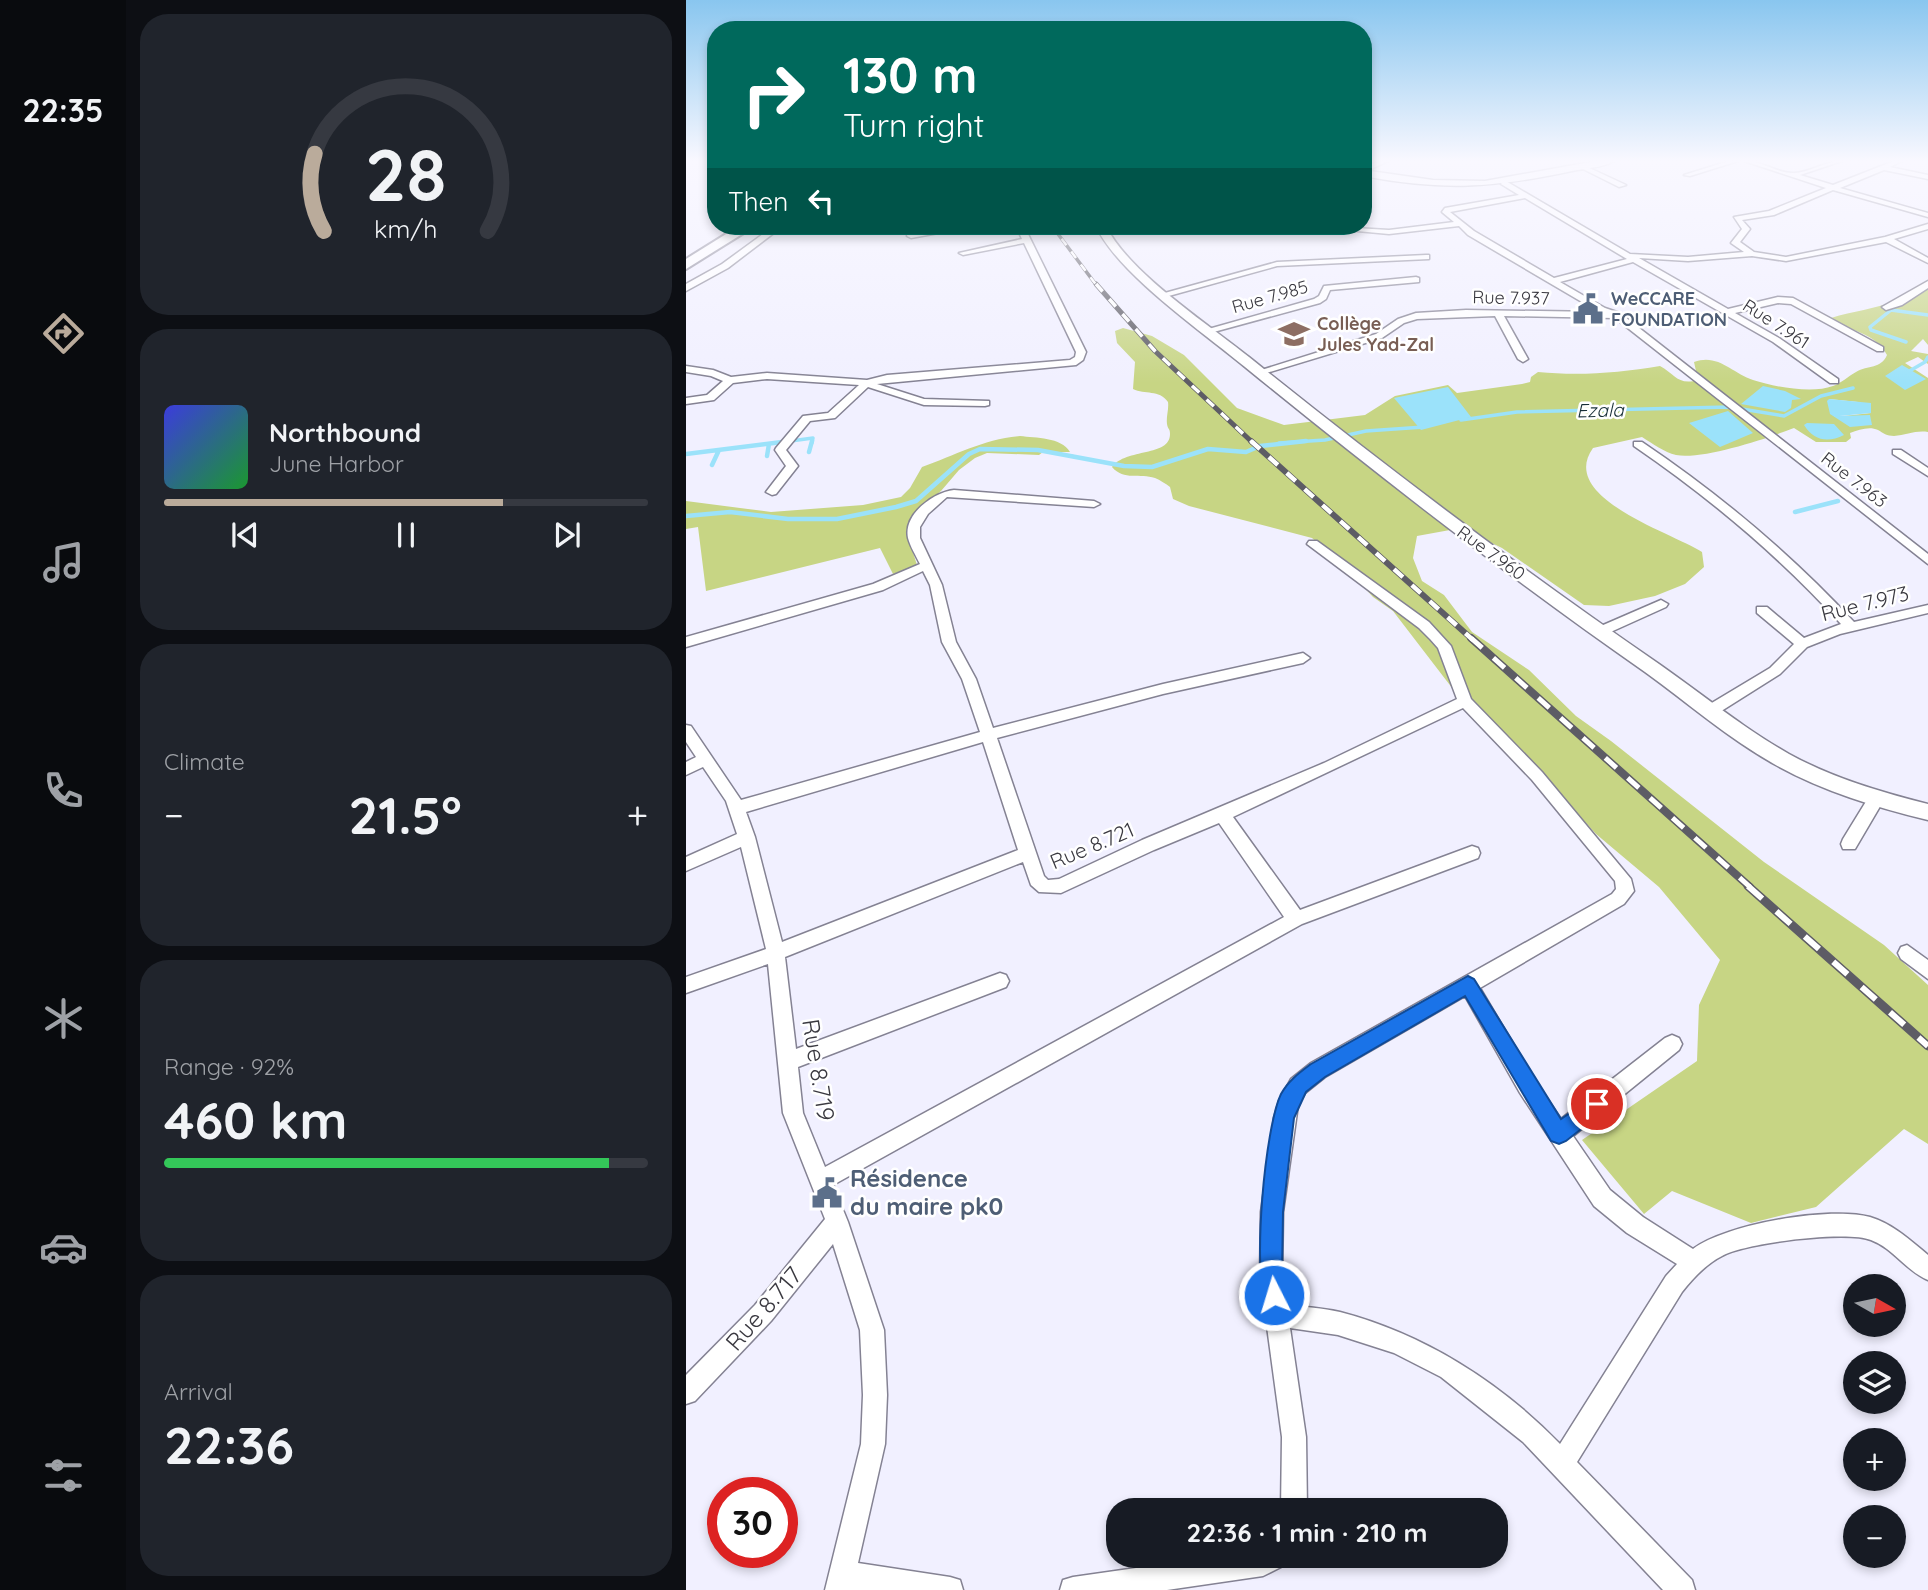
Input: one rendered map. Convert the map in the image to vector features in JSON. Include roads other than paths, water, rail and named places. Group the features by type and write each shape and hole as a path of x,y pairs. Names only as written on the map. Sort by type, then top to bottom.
{"highway":[{"path":"686,265 733,235"}],"street":[{"path":"686,288 725,266 767,235"},
{"path":"772,492 792,466 780,450 795,430 807,418 831,416 867,383 887,378 1060,366 1080,358 1077,341 1025,235"},
{"name":"Rue 7.960","path":"1105,235 1126,261 1164,294 1404,488 1710,711 1779,757 1817,776 1876,799 1928,811"},
{"name":"Rue 7.937","path":"1478,235 1602,310 1617,316"},
{"name":"Rue 7.961","path":"1593,235 1776,340 1834,381"},
{"path":"1741,235 1735,243 1752,254"},
{"name":"Rue 7.961","path":"1631,256 1667,259 1752,254 1786,259 1899,235"},
{"path":"1887,239 1928,261"},
{"path":"963,253 1027,240"},
{"path":"1554,281 1631,256"},
{"path":"1164,294 1277,264 1426,257"},
{"name":"Rue 7.985","path":"1210,330 1317,301 1323,298 1327,288 1416,280"},
{"path":"1886,307 1899,303 1928,284"},
{"path":"1727,312 1779,300 1793,301 1880,349"},
{"path":"1498,314 1522,359"},
{"name":"Rue 7.937","path":"1260,372 1379,336 1401,321 1416,316 1617,316"},
{"name":"Rue 7.963","path":"1617,316 1758,429 1928,559"},
{"path":"686,369 713,373 730,380 767,376 867,383 917,403 985,403"},
{"path":"686,401 710,398 730,380"},
{"path":"1638,444 1682,473 1759,532 1850,626"},
{"path":"1897,452 1928,473"},
{"name":"Rue 8.721","path":"1094,504 944,494 922,512 914,527 914,538 936,585 949,642 969,679 1037,880 1045,887 1061,887 1465,701"},
{"path":"1294,1498 1294,1437 1271,1275 1272,1212 1284,1118 1289,1101 1298,1086 1318,1070 1618,899 1625,891 1623,879 1543,783 1465,701 1444,646 1424,625 1313,544"},
{"path":"686,642 878,587 925,566"},
{"path":"1599,632 1661,604"},
{"name":"Rue 7.973","path":"1710,711 1775,671 1802,644 1850,626 1928,609"},
{"path":"1762,610 1802,644"},
{"path":"737,808 988,735 1163,689 1303,657"},
{"name":"Rue 8.719","path":"686,730 737,808 747,837 776,953 793,1113 837,1222 872,1330 875,1395 873,1444 840,1582"},
{"path":"686,769 705,759"},
{"path":"1849,844 1876,799"},
{"path":"1222,815 1296,919"},
{"path":"686,863 747,837"},
{"path":"686,985 776,953 1028,853"},
{"path":"820,1181 1296,919 1472,853"},
{"path":"1907,953 1928,971"},
{"path":"787,1062 1000,981"},
{"path":"1468,985 1559,1134 1602,1198 1635,1225 1693,1261"},
{"path":"1559,1134 1672,1044"},
{"name":"Rue 8.717","path":"686,1392 763,1313 837,1222"},
{"path":"1562,1463 1674,1284 1693,1261 1722,1244 1764,1235 1846,1226 1867,1227 1886,1237 1928,1269"},
{"path":"1278,1315 1338,1323 1399,1343 1449,1368 1532,1433 1682,1590"},
{"path":"1073,1590 1113,1587 1232,1568"},
{"path":"840,1582 950,1590"}],"water":[{"path":"1902,365 1926,379 1905,390 1885,376"},
{"path":"1763,386 1785,391 1801,399 1792,400 1791,408 1785,412 1741,404"},
{"path":"1448,387 1471,417 1421,430 1394,398"},
{"path":"1827,401 1871,403 1871,413 1839,416 1870,415 1872,425 1850,427 1830,414"},
{"path":"1728,411 1753,433 1720,447 1689,423"},
{"path":"1834,424 1844,435 1822,439 1808,430 1804,425"}],"waterway":[{"name":"Ezala","path":"1906,342 1871,330 1870,327 1891,310 1928,315"},
{"name":"Ezala","path":"1906,373 1925,362 1928,357"},
{"name":"Ezala","path":"1461,420 1517,412 1730,407 1784,416 1821,396 1853,388"},
{"name":"Ezala","path":"1300,442 1325,440 1366,431 1424,427"},
{"path":"776,443 813,438 812,443"},
{"path":"686,454 790,441"},
{"path":"809,452 812,441"},
{"name":"Ezala","path":"1300,442 1306,441"},
{"path":"686,516 730,512 788,519 837,519 896,507 916,501 969,454 980,449 1038,450 1124,466 1152,467 1208,449 1246,452 1260,446 1300,442"},
{"name":"Ezala","path":"1279,443 1300,442"},
{"path":"767,456 769,444"},
{"path":"712,465 719,450"},
{"path":"1795,512 1838,501"}],"railway":[{"path":"1059,235 1097,286"},
{"path":"1096,284 1155,351 1253,443"},
{"path":"1251,441 1473,640"},
{"path":"1471,638 1750,887"},
{"path":"1748,886 1928,1046"}],"place":[{"name":"WeCCARE FOUNDATION","path":"1588,309"},
{"name":"Collège Jules Yad-Zal","path":"1294,334"},
{"name":"Résidence du maire pk0","path":"827,1193"}]}
